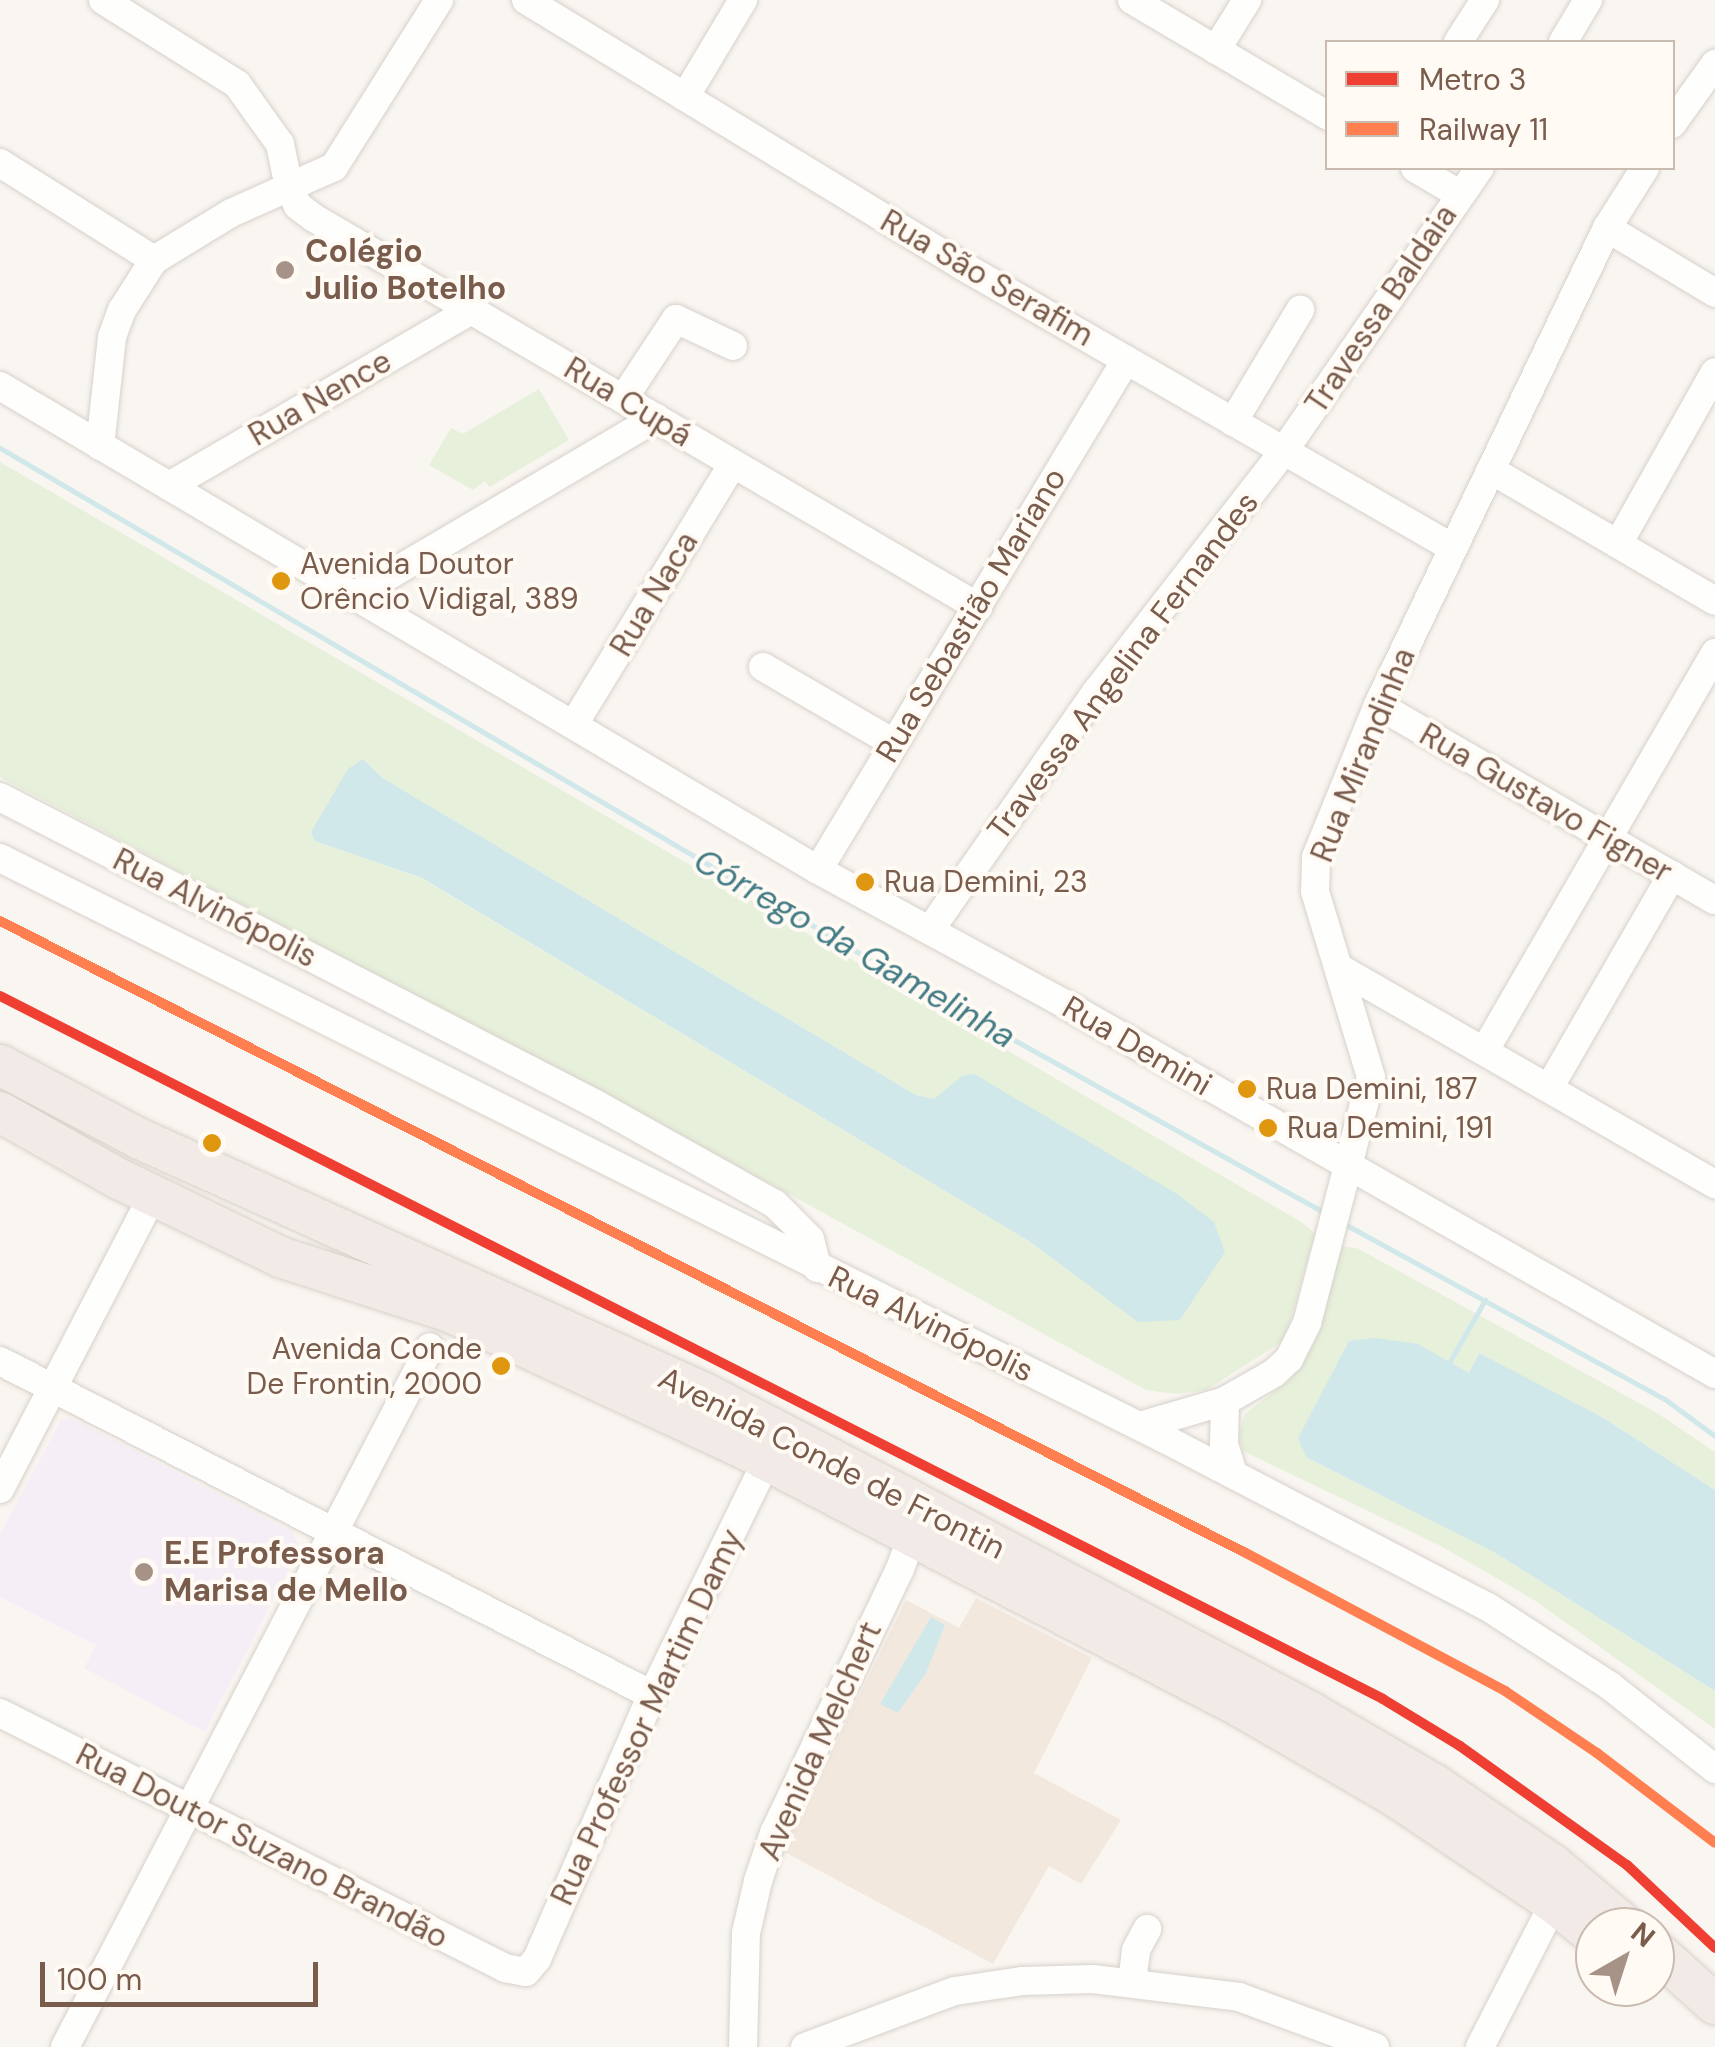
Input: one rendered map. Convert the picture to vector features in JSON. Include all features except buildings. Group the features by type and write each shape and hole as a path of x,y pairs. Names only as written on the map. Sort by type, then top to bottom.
{"highway":[{"name":"Avenida Conde de Frontin","path":"0,1065 140,1139 686,1385 911,1519 1393,1795 1575,1920"},
{"name":"Avenida Conde de Frontin","path":"0,1112 153,1196 280,1257 450,1312 766,1460 911,1519 1312,1713 1436,1785 1552,1864 1603,1907"},
{"path":"153,1196 172,1175 196,1178 318,1236 418,1265"},
{"path":"1675,1968 1715,2004"},
{"path":"1675,2002 1715,2036"}],"street":[{"path":"103,0 206,61 236,84 280,144 289,187"},
{"path":"100,446 112,336 122,310 154,260 231,214 334,167 439,0"},
{"name":"Rua São Serafim","path":"526,0 1126,360 1453,548"},
{"path":"685,97 743,0"},
{"path":"1132,0 1325,114"},
{"path":"1216,50 1247,0"},
{"path":"1459,40 1485,0"},
{"path":"1564,40 1588,0"},
{"path":"1675,120 1715,64"},
{"path":"0,163 154,260"},
{"path":"1418,170 1459,194"},
{"name":"Travessa Baldaia","path":"1283,452 1478,170"},
{"name":"Rua Mirandinha","path":"1140,1426 1225,1400 1274,1374 1289,1359 1307,1323 1345,1164 1370,1095 1371,1077 1314,874 1322,840 1378,706 1453,548 1607,228 1644,170"},
{"name":"Rua Cupá","path":"289,187 298,206 314,218 978,607"},
{"path":"1607,228 1715,293"},
{"name":"Rua Nence","path":"169,486 471,310"},
{"path":"1233,422 1300,310"},
{"path":"624,399 676,319 732,346"},
{"name":"Rua Sebastião Mariano","path":"818,870 1126,360"},
{"path":"1618,544 1715,372"},
{"name":"Rua Demini","path":"0,386 818,870 1715,1374"},
{"path":"352,597 656,418"},
{"name":"Travessa Angelina Fernandes","path":"930,930 1096,691 1283,452"},
{"name":"Rua Naca","path":"574,724 734,464"},
{"path":"1491,470 1715,602"},
{"path":"1485,1050 1715,653"},
{"path":"763,666 892,742"},
{"name":"Rua Gustavo Figner","path":"1378,706 1715,900"},
{"name":"Rua Alvinópolis","path":"0,797 594,1103 774,1204 810,1240 817,1268 1140,1426 1488,1607 1610,1686 1715,1769"},
{"path":"0,858 817,1268"},
{"path":"1549,1088 1672,875"},
{"path":"1339,968 1715,1184"},
{"path":"0,1489 153,1196"},
{"path":"65,2047 430,1347"},
{"path":"0,1361 652,1695"},
{"path":"1225,1400 1224,1444 1233,1474"},
{"name":"Rua Professor Martim Damy","path":"526,1972 537,1958 652,1695 766,1460"},
{"name":"Avenida Melchert","path":"743,2047 746,1933 774,1832 911,1519"},
{"name":"Rua Doutor Suzano Brandão","path":"0,1713 505,1968 526,1972"},
{"name":"Rua Alvinópolis","path":"1665,1731 1715,1754"},
{"path":"1480,2047 1554,1904"},
{"path":"1132,1983 1136,1950 1146,1930"},
{"path":"805,2047 954,1991 1023,1981 1132,1983 1238,1997 1375,2047"}],"shaded area":[{"name":"E.E Professora Marisa de Mello","path":"70,1418 292,1532 300,1548 205,1732 84,1668 96,1645 0,1597 0,1534 61,1420"},
{"path":"976,1598 1092,1658 1034,1773 1121,1820 1081,1884 1049,1866 993,1964 783,1851 906,1600 959,1628"}],"green space":[{"path":"539,389 569,440 490,487 485,481 473,490 429,465 451,428 463,434"},
{"path":"0,462 1303,1223 1315,1234 1285,1340 1206,1390 1175,1394 1146,1390 683,1136 0,777","holes":["364,759 384,779 916,1095 934,1099 962,1076 1138,1322 1029,1241 421,878 315,841"]},
{"path":"1337,1246 1357,1248 1657,1413 1715,1452 1715,1490 1602,1417 1478,1354 1469,1374 1449,1363 1306,1457 1499,1555 1715,1691 1715,1729 1534,1600 1441,1546 1243,1451 1238,1435 1245,1414 1288,1381 1311,1348 1322,1322"}],"water":[{"path":"363,759 384,779 916,1095 934,1099 962,1076 974,1074 1177,1194 1214,1222 1225,1252 1180,1320 1138,1322 1029,1241 422,878 315,841 311,832 348,769"},
{"path":"1375,1338 1418,1344 1469,1373 1479,1353 1602,1417 1715,1490 1715,1691 1499,1555 1306,1457 1298,1438 1349,1341"},
{"path":"931,1617 945,1625 926,1673 898,1713 880,1704"}],"waterway":[{"name":"Córrego da Gamelinha","path":"0,448 883,967 1327,1214"},
{"name":"Córrego da Gamelinha","path":"1341,1222 1666,1400 1715,1436"},
{"path":"1449,1363 1485,1300"}],"metro line":[{"name":"3","path":"0,996 1383,1699 1460,1746 1627,1865 1715,1948"}],"rail line":[{"name":"11","path":"0,921 1244,1552 1505,1691 1597,1753 1715,1843"}],"place":[{"name":"Colégio Julio Botelho","path":"285,270"},
{"name":"Avenida Doutor Orêncio Vidigal, 389","path":"281,581"},
{"name":"Rua Demini, 23","path":"865,882"},
{"name":"Rua Demini, 187","path":"1247,1089"},
{"name":"Rua Demini, 191","path":"1268,1128"},
{"name":"Avenida Conde De Frontin, 2000","path":"501,1366"},
{"name":"E.E Professora Marisa de Mello","path":"144,1572"}]}
